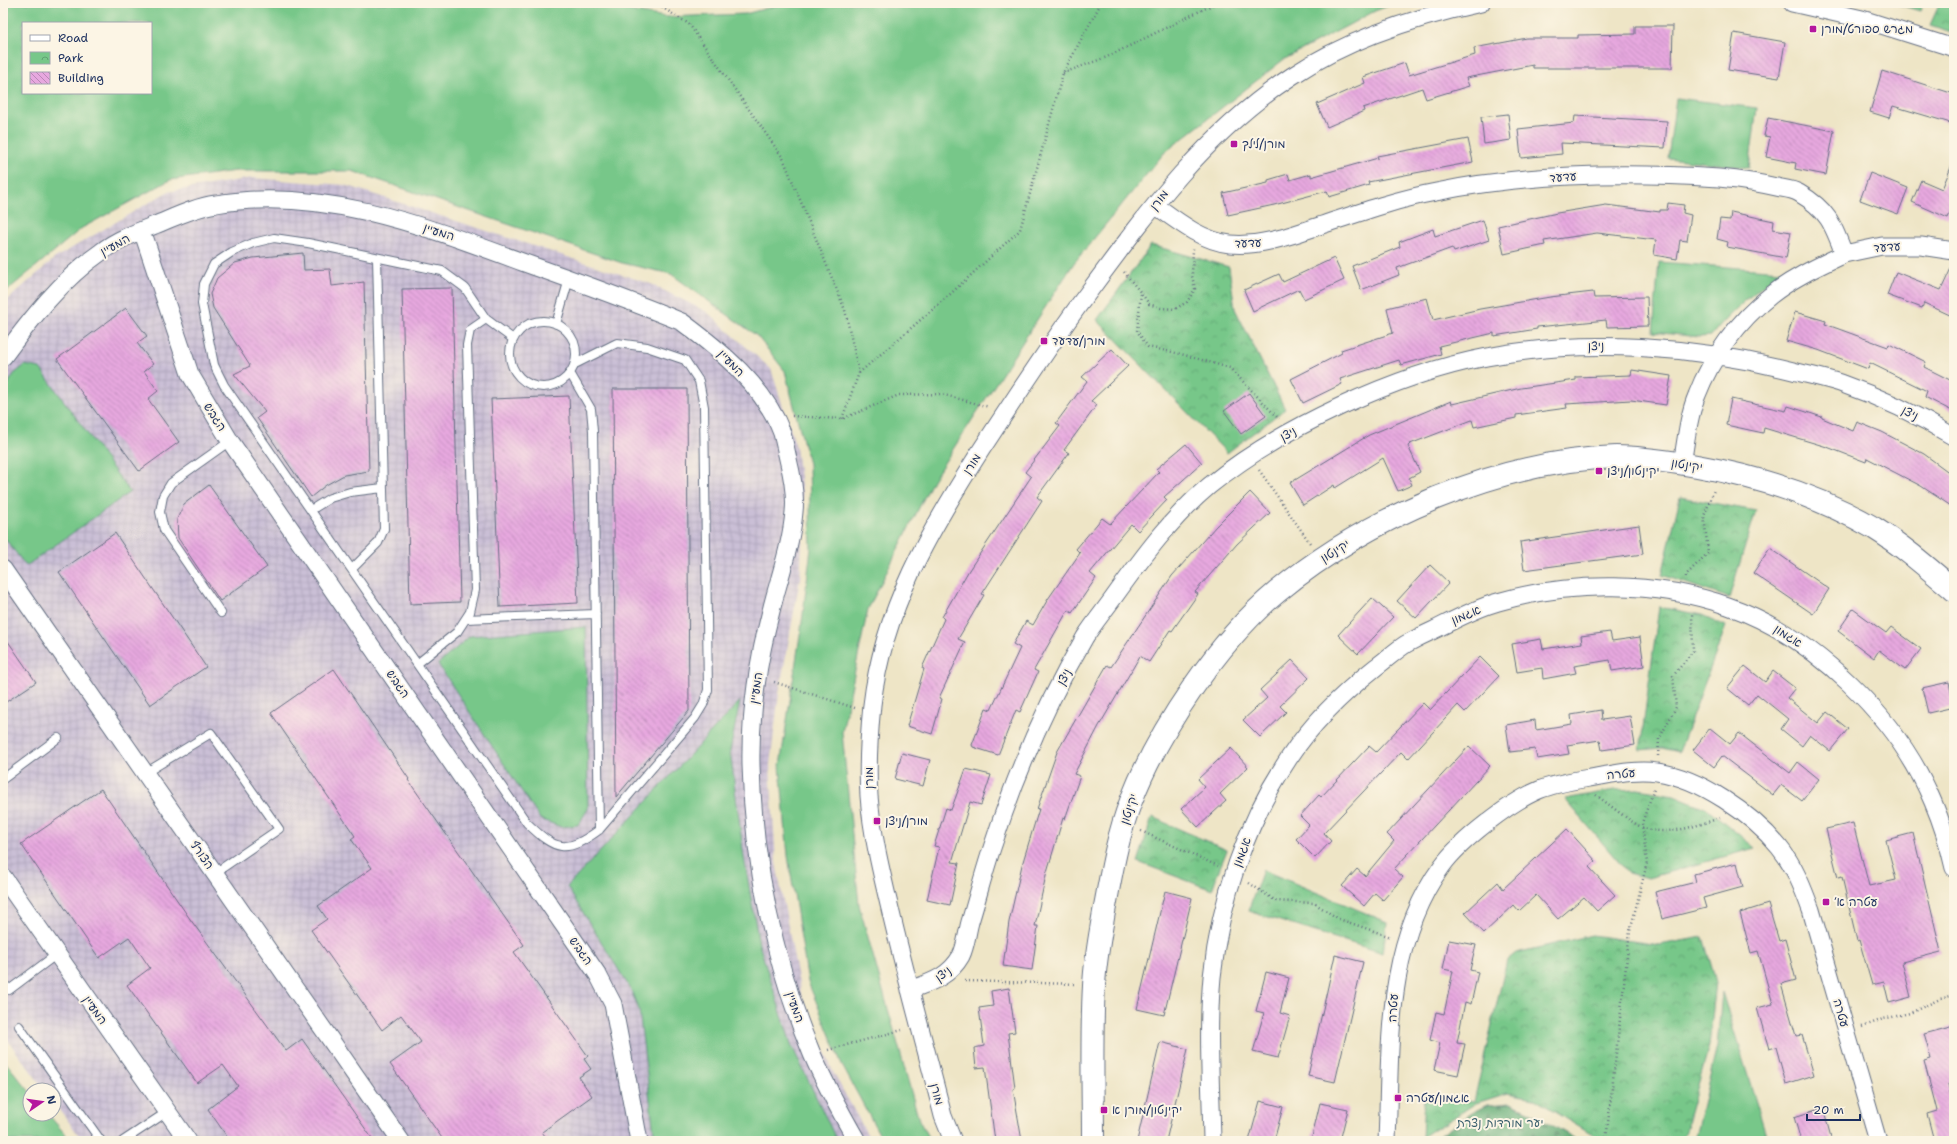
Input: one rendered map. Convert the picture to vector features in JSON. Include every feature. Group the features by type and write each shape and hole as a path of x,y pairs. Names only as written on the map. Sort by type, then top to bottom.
{"street":[{"name":"מורן","path":"953,1141 943,1116 879,864 869,796 869,752 872,713 880,657 911,572 940,515 1038,361 1155,205 1199,153 1244,113 1292,76 1339,50 1402,24 1480,3"},
{"path":"1792,3 1862,19 1954,48"},
{"name":"עדעד","path":"1155,205 1186,227 1198,233 1229,244 1253,244 1278,239 1369,210 1436,192 1503,182 1584,175 1674,175 1750,180 1797,191 1820,207 1833,224 1844,254 1882,246 1921,246 1954,251"},
{"name":"המעיין","path":"3,357 65,281 102,250 142,230 183,214 215,204 258,200 294,200 342,206 435,230 682,322 715,346 741,373 764,401 781,432 791,472 795,510 789,547 771,611 753,708 751,763 754,826 763,886 778,953 812,1055 857,1141"},
{"name":"הגביש","path":"142,230 190,374 230,441 598,975 614,1004 639,1141"},
{"path":"1682,464 1696,396 1717,355 1744,320 1770,296 1803,274 1844,254"},
{"name":"ניצן","path":"910,990 939,980 950,972 962,954 994,842 1019,771 1053,697 1087,635 1129,576 1168,526 1208,487 1250,456 1324,414 1381,389 1436,370 1485,357 1547,349 1607,346 1717,355 1776,366 1838,382 1882,399 1954,437"},
{"name":"יקינטון","path":"1093,1141 1094,984 1117,845 1131,801 1150,758 1177,711 1204,672 1240,629 1275,594 1322,560 1359,536 1403,513 1503,475 1561,462 1619,457 1720,470 1786,488 1832,506 1881,533 1915,557 1954,590"},
{"name":"הצורף","path":"3,569 401,1141"},
{"name":"אגמון","path":"1212,1141 1210,1047 1212,978 1221,917 1238,858 1260,809 1289,757 1325,712 1360,680 1406,644 1450,622 1496,603 1539,593 1587,587 1636,589 1689,595 1730,606 1772,625 1806,648 1847,682 1883,719 1908,755 1933,801 1949,846 1954,868"},
{"name":"עטרה","path":"1387,1141 1394,988 1405,942 1420,905 1442,866 1468,839 1504,809 1539,790 1576,780 1620,773 1656,772 1688,781 1724,799 1757,824 1780,848 1799,879 1811,910 1878,1141"},
{"name":"המעיין","path":"3,877 188,1141"}],"lane":[{"path":"513,339 486,319 465,288 442,271 274,238 254,243 232,252 214,264 204,284 202,304 214,365 224,385 527,823 544,840 561,847 582,842 599,830 695,718 703,705 708,690 704,407 699,381 685,360 647,347 617,343 574,364"},
{"path":"352,569 378,543 384,529 377,258"},
{"path":"556,324 569,279"},
{"path":"417,664 457,632 470,612 475,590 467,345 470,330 486,319"},
{"path":"539,321 550,321 556,324 568,332 574,342 576,353 574,364 570,373 562,381 552,386 541,387 531,384 522,379 515,371 511,361 510,350 513,339 520,330 528,324 539,321"},
{"path":"570,373 590,409 593,431 599,830"},
{"path":"221,613 164,530 160,512 163,496 171,483 230,441"},
{"path":"311,510 330,498 350,492 383,488"},
{"path":"466,619 596,614"},
{"path":"145,773 211,733 279,829 214,873"},
{"path":"3,779 58,738"},
{"path":"3,982 9,990 57,954"},
{"path":"19,1026 101,1141"},
{"path":"123,1141 167,1112"}],"path":[{"path":"655,3 689,24 783,158 845,310 859,373"},
{"path":"842,419 859,373 947,297 1020,230 1063,73 1101,3"},
{"path":"1063,73 1107,57 1216,3"},
{"path":"1113,260 1149,304 1161,308 1176,310 1187,302 1195,289 1192,276 1193,250 1198,233"},
{"path":"1141,293 1137,331 1148,347 1182,354 1230,368 1291,432"},
{"path":"772,415 842,419 899,395 941,394 1006,412"},
{"path":"1250,456 1322,560"},
{"path":"1606,1141 1630,931 1647,863 1642,823 1655,786 1659,739 1676,708 1673,676 1693,651 1692,611 1686,575 1708,553 1704,516 1720,470"},
{"path":"758,677 872,713"},
{"path":"1576,780 1643,828 1665,832 1689,828 1740,811"},
{"path":"1124,823 1234,874 1276,901 1314,903 1339,919 1405,942"},
{"path":"939,980 1094,984"},
{"path":"1846,1033 1883,1019 1910,1013 1940,999 1954,995"},
{"path":"812,1055 919,1025"}],"shaded area":[{"path":"252,178 345,185 651,284 707,312 771,369 796,447 804,509 800,579 779,693 770,765 776,863 801,994 834,1074 871,1141 83,1141 62,1113 62,1082 39,1082 3,1034 3,304 55,258 167,192"}],"green space":[{"path":"3,3 623,3 630,11 665,17 745,14 786,3 1396,3 1375,11 1283,60 1164,153 1074,263 933,480 868,609 842,732 859,905 919,1120 930,1141 883,1141 843,1067 808,982 788,856 780,766 802,622 811,548 809,464 785,371 757,336 671,274 622,263 352,171 236,171 170,180 82,228 3,294"},
{"path":"1893,3 1923,3 1920,11"},
{"path":"1940,3 1954,3 1954,33 1930,25"},
{"path":"1676,98 1757,108 1749,168 1668,158"},
{"path":"1151,245 1229,267 1235,309 1285,409 1227,453 1097,320"},
{"path":"1659,262 1782,271 1736,309 1711,336 1700,337 1653,332"},
{"path":"25,365 40,368 130,492 26,566 3,536 3,392 14,374"},
{"path":"1680,497 1756,511 1729,598 1662,575"},
{"path":"1659,607 1702,615 1726,626 1679,752 1662,748 1640,750"},
{"path":"586,627 588,809 578,825 561,827 540,819 438,664 470,636"},
{"path":"740,701 730,751 744,857 759,944 791,1044 837,1141 655,1141 639,1010 630,988 567,887"},
{"path":"1638,789 1674,795 1708,809 1755,848 1648,878 1628,873 1565,799 1614,790"},
{"path":"1152,817 1227,850 1212,890 1138,862"},
{"path":"1263,870 1387,922 1383,953 1248,911"},
{"path":"1592,935 1659,945 1703,937 1716,982 1709,1046 1684,1135 1678,1141 1604,1141 1533,1098 1508,1093 1476,1103 1422,1138 1424,1096 1474,1101 1507,960 1516,953"},
{"path":"1722,992 1768,1141 1694,1141 1717,1047"},
{"path":"3,1059 22,1082 22,1122 55,1122 71,1141 3,1141"},
{"name":"יער מורדות נצרת","path":"1511,1103 1530,1112 1579,1141 1432,1141 1472,1113 1488,1105"}],"building":[{"path":"1635,26 1673,26 1672,68 1533,68 1533,65 1466,78 1469,86 1426,99 1422,88 1363,108 1364,111 1327,127 1317,104 1365,83 1363,77 1405,63 1409,75 1475,55 1474,48 1527,38 1578,38 1578,35 1635,34"},
{"path":"1734,33 1785,42 1779,78 1728,70"},
{"path":"1882,71 1954,94 1954,124 1893,106 1889,118 1870,112"},
{"path":"1508,114 1511,140 1484,144 1481,117"},
{"path":"1575,116 1667,121 1665,148 1561,143 1562,154 1521,158 1518,129 1574,123"},
{"path":"1768,118 1834,131 1826,175 1795,169 1796,163 1766,157 1770,137 1764,136"},
{"path":"1468,139 1473,162 1368,182 1369,185 1329,197 1327,191 1228,215 1223,193 1268,183 1268,180 1288,174 1290,180 1311,174 1311,177 1378,158 1377,156"},
{"path":"1954,160 1954,203 1948,218 1912,202 1921,180 1942,189"},
{"path":"1870,173 1908,188 1898,214 1860,200"},
{"path":"1668,203 1684,205 1683,213 1691,215 1687,241 1680,240 1677,259 1654,255 1656,240 1597,233 1544,241 1545,245 1504,254 1498,226 1557,213 1606,205 1660,212 1660,210 1667,210"},
{"path":"1731,212 1774,221 1773,229 1791,232 1786,258 1727,247 1728,242 1717,239 1720,219 1730,220"},
{"path":"1483,220 1489,240 1454,252 1452,248 1397,268 1399,275 1361,290 1352,266 1400,247 1399,242 1433,229 1435,236"},
{"path":"303,253 304,270 330,269 332,286 364,282 369,471 344,475 326,485 311,497 257,418 265,412 234,374 250,366 213,308 210,294 217,278 235,263 253,258"},
{"path":"1334,258 1344,280 1304,299 1299,289 1253,311 1244,290 1279,274 1283,282"},
{"path":"1954,262 1954,317 1924,303 1922,308 1887,295 1896,272 1941,290"},
{"path":"452,288 460,602 410,604 402,289"},
{"path":"1593,292 1594,298 1647,297 1648,326 1607,327 1606,320 1537,327 1537,329 1494,336 1494,333 1439,346 1441,354 1401,365 1399,360 1340,379 1342,384 1303,403 1291,379 1342,353 1341,350 1393,333 1387,308 1427,298 1433,320 1480,309 1550,297"},
{"path":"126,308 147,336 137,343 153,364 144,371 158,391 148,399 179,442 139,471 57,359"},
{"path":"1795,312 1826,321 1825,324 1888,347 1889,344 1926,362 1924,367 1954,382 1954,412 1925,397 1927,391 1870,363 1868,369 1818,350 1786,341"},
{"path":"1112,349 1128,366 1091,401 1097,405 1064,450 1069,453 1037,497 1042,501 982,594 984,595 958,639 965,642 939,698 942,699 932,734 907,726 924,669 922,668 944,619 942,617 969,570 1031,477 1025,472 1060,426 1056,423 1087,381 1082,377"},
{"path":"1632,370 1671,376 1666,405 1631,400 1566,404 1567,408 1516,415 1516,418 1474,427 1472,420 1410,444 1408,446 1420,472 1409,478 1412,485 1398,491 1383,458 1335,488 1334,485 1303,505 1290,483 1369,435 1451,401 1452,404 1521,388 1576,380 1576,377 1631,375"},
{"path":"613,389 687,389 689,711 616,797"},
{"path":"1249,393 1266,416 1241,434 1224,411"},
{"path":"569,396 578,603 500,607 491,399"},
{"path":"1731,399 1786,411 1788,406 1822,417 1853,431 1857,422 1882,432 1924,454 1954,476 1954,508 1921,486 1867,458 1866,462 1827,447 1764,428 1763,433 1726,425"},
{"path":"1186,444 1202,463 1164,497 1167,500 1138,531 1131,524 1090,573 1096,578 1072,613 1068,610 1034,670 1038,672 1020,712 1016,710 998,755 973,747 972,745 986,708 991,710 1020,648 1013,644 1026,621 1033,625 1048,599 1080,553 1076,549 1102,518 1110,524 1159,472 1156,469"},
{"path":"209,485 267,567 220,601 178,538 177,519 184,504"},
{"path":"1250,492 1270,513 1237,544 1195,592 1198,594 1172,631 1170,630 1149,662 1140,656 1099,726 1074,774 1080,776 1065,819 1063,818 1046,875 1035,926 1038,926 1032,970 1003,966 1009,922 1022,865 1039,809 1037,809 1057,752 1107,665 1111,667 1172,576 1216,526"},
{"path":"1639,525 1643,554 1524,570 1520,542"},
{"path":"115,533 206,667 150,705 59,572"},
{"path":"1770,548 1829,589 1813,614 1753,573"},
{"path":"1430,565 1449,583 1416,618 1397,601"},
{"path":"1372,598 1393,617 1358,654 1338,635"},
{"path":"1853,609 1886,633 1891,627 1921,649 1905,670 1879,650 1874,658 1838,631"},
{"path":"1610,632 1612,641 1640,637 1644,666 1612,671 1610,660 1574,666 1576,673 1543,679 1542,668 1517,672 1512,644 1541,639 1543,649 1582,643 1581,636"},
{"path":"3,634 36,682 3,704"},
{"path":"1480,657 1499,676 1465,712 1458,705 1408,759 1401,752 1324,833 1331,841 1315,858 1296,839 1309,825 1300,816 1319,795 1321,797 1369,746 1376,752 1423,703 1430,710"},
{"path":"1292,660 1309,678 1280,706 1286,712 1260,737 1243,720 1267,698 1260,690"},
{"path":"1745,666 1765,682 1773,671 1795,688 1787,698 1818,723 1827,712 1848,729 1830,751 1810,735 1802,746 1781,729 1788,719 1757,694 1748,705 1727,688"},
{"path":"334,669 409,779 408,780 524,945 514,952 588,1056 584,1059 591,1069 579,1077 592,1096 542,1132 549,1141 444,1141 390,1064 421,1042 401,1015 382,1030 311,930 327,919 318,906 372,868 351,839 355,836 271,713"},
{"path":"1949,682 1954,707 1928,713 1922,688"},
{"path":"1601,710 1602,720 1630,716 1635,745 1602,750 1600,740 1567,745 1569,754 1537,759 1535,749 1510,752 1506,725 1535,720 1536,730 1572,724 1571,715"},
{"path":"1710,728 1730,744 1739,733 1790,773 1798,762 1819,779 1802,801 1781,785 1773,795 1722,756 1714,767 1693,750"},
{"path":"1469,746 1490,766 1394,869 1403,877 1383,900 1375,893 1364,906 1342,886 1357,869 1365,876 1394,841 1387,834"},
{"path":"1231,748 1248,767 1220,794 1226,801 1198,827 1181,809 1205,787 1198,779"},
{"path":"902,753 930,760 923,786 895,779"},
{"path":"966,769 991,775 981,805 970,802 952,862 959,863 950,905 927,900 939,847 934,846 946,808 951,810"},
{"path":"101,789 190,919 286,1051 302,1039 374,1141 230,1141 208,1109 238,1086 223,1065 197,1083 127,985 150,968 129,937 99,958 21,844"},
{"path":"1853,823 1869,886 1896,880 1886,840 1913,833 1941,952 1902,962 1911,997 1889,1003 1884,982 1872,985 1859,940 1857,941 1842,877 1838,878 1826,829"},
{"path":"1567,829 1596,861 1589,867 1615,895 1597,911 1584,897 1558,919 1536,895 1519,911 1514,905 1484,933 1465,913 1498,882 1503,889"},
{"path":"1737,863 1743,887 1703,898 1706,908 1662,919 1655,892 1696,882 1694,874"},
{"path":"1165,891 1192,898 1164,1015 1137,1009"},
{"path":"1768,904 1779,941 1785,939 1796,980 1781,984 1796,1036 1802,1035 1814,1075 1786,1084 1776,1047 1769,1049 1757,1008 1773,1004 1758,951 1751,953 1740,913"},
{"path":"1449,940 1476,945 1470,970 1478,972 1471,1004 1465,1002 1457,1043 1465,1044 1458,1075 1434,1070 1440,1043 1430,1040 1436,1012 1444,1014 1453,971 1443,969"},
{"path":"1335,955 1363,962 1335,1082 1308,1076"},
{"path":"1266,972 1289,978 1280,1013 1290,1016 1278,1058 1253,1052 1264,1013 1256,1011"},
{"path":"1009,988 1015,1032 1008,1033 1015,1088 1013,1089 1022,1141 995,1141 985,1067 976,1068 974,1048 984,1046 979,1008 993,1006 991,991"},
{"path":"1954,1026 1954,1058 1951,1059 1954,1071 1954,1083 1948,1084 1954,1109 1954,1141 1934,1141 1927,1114 1937,1111 1924,1061 1931,1059 1924,1034"},
{"path":"1160,1042 1188,1049 1166,1141 1137,1141"},
{"path":"1260,1101 1283,1107 1274,1141 1249,1141"},
{"path":"1320,1103 1348,1109 1340,1141 1311,1141"},
{"path":"1823,1108 1832,1141 1801,1141 1794,1117"}],"place":[{"name":"מגרש ספורט/מורן","path":"1813,29"},
{"name":"מורן/לילך","path":"1234,144"},
{"name":"מורן/עדעד","path":"1044,341"},
{"name":"יקינטון/ניצן","path":"1599,471"},
{"name":"מורן/ניצן","path":"877,821"},
{"name":"עטרה א׳","path":"1826,902"},
{"name":"אגמון/עטרה","path":"1398,1098"},
{"name":"יקינטון/מורן א","path":"1104,1110"}]}
